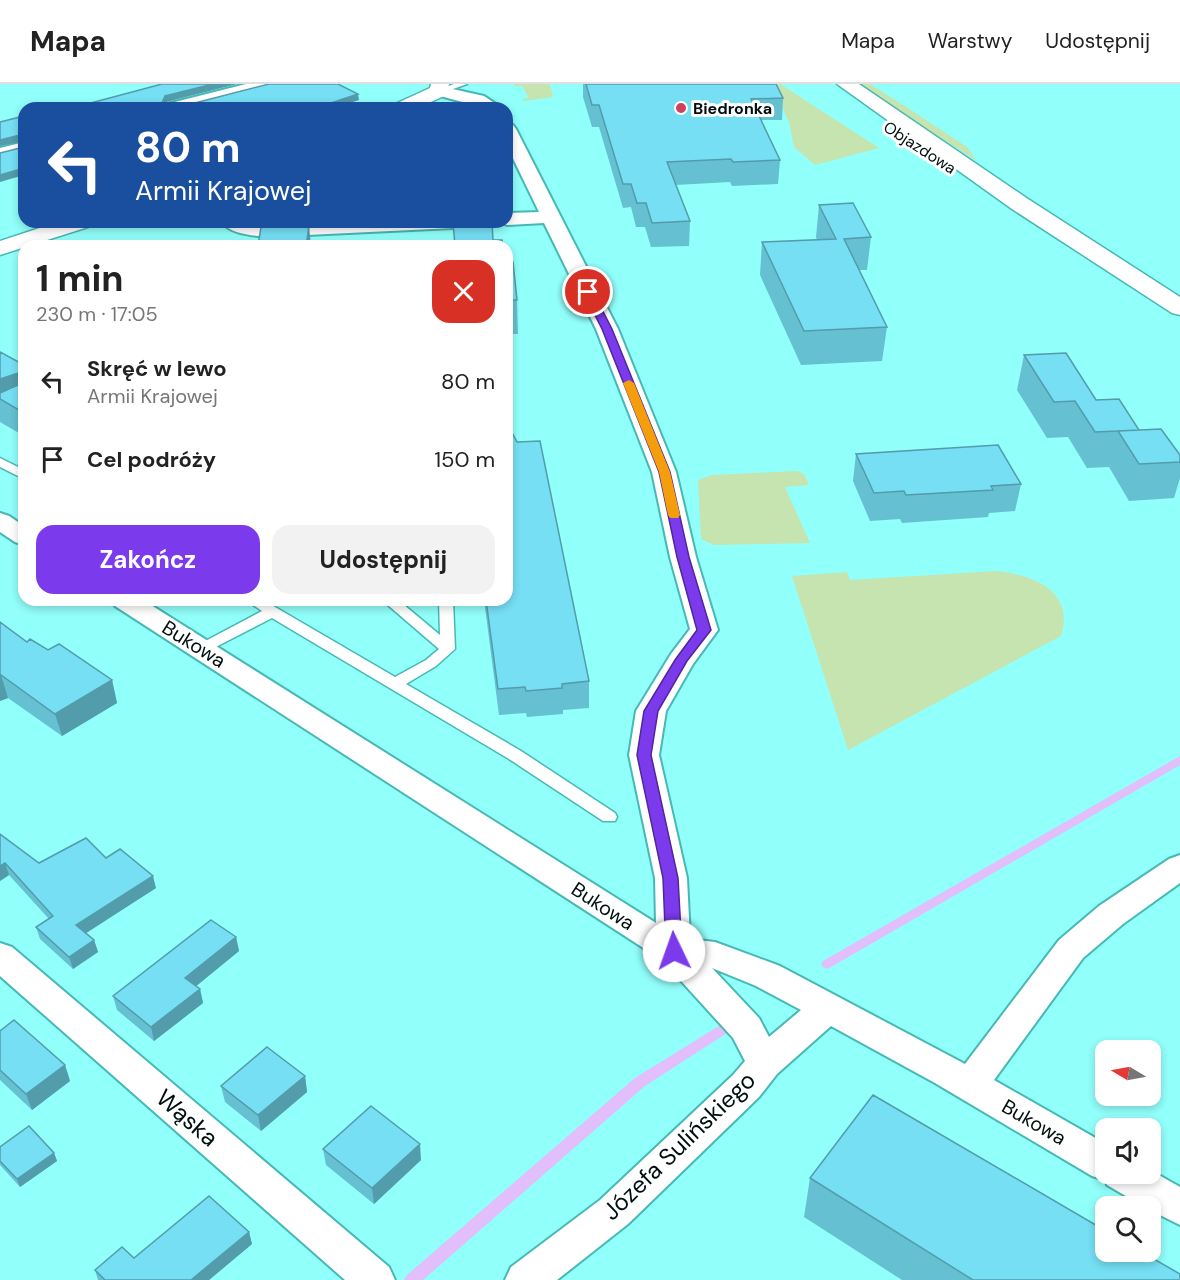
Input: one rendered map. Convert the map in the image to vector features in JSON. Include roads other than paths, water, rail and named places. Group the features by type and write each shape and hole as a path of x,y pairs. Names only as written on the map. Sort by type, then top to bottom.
{"main road":[{"path":"413,102 440,87"},
{"name":"Objazdowa","path":"839,87 962,174 1020,204 1180,308"},
{"path":"25,240 62,228"},
{"path":"0,248 18,242"}],"street":[{"path":"196,102 265,84"},
{"path":"440,87 483,102"},
{"path":"513,141 607,329 664,472 683,557 704,630 681,660 651,711 644,755 671,878 674,951 746,1028 764,1063"},
{"path":"0,153 18,148"},
{"path":"513,219 551,217"},
{"path":"246,228 265,231 327,228"},
{"path":"264,240 285,230"},
{"path":"0,521 18,533"},
{"name":"Bukowa","path":"133,606 674,951 715,955 768,976 970,1085 1095,1158"},
{"path":"970,1085 1071,950 1112,915 1180,867"},
{"name":"Wąska","path":"0,956 375,1280"},
{"name":"Józefa Sulińskiego","path":"525,1280 614,1212 746,1086 764,1063 828,1008"},
{"path":"1140,1184 1180,1207"}],"lane":[{"path":"440,87 463,84"},
{"path":"0,462 18,471"},
{"path":"262,606 515,755 609,817"},
{"path":"396,606 448,649"},
{"path":"446,606 448,649"},
{"path":"201,649 272,612"},
{"path":"395,684 431,663 448,649"}],"waterway":[{"path":"827,964 1180,760"},
{"path":"412,1280 640,1082 722,1029"}],"place":[{"name":"Biedronka","path":"681,108"}]}
